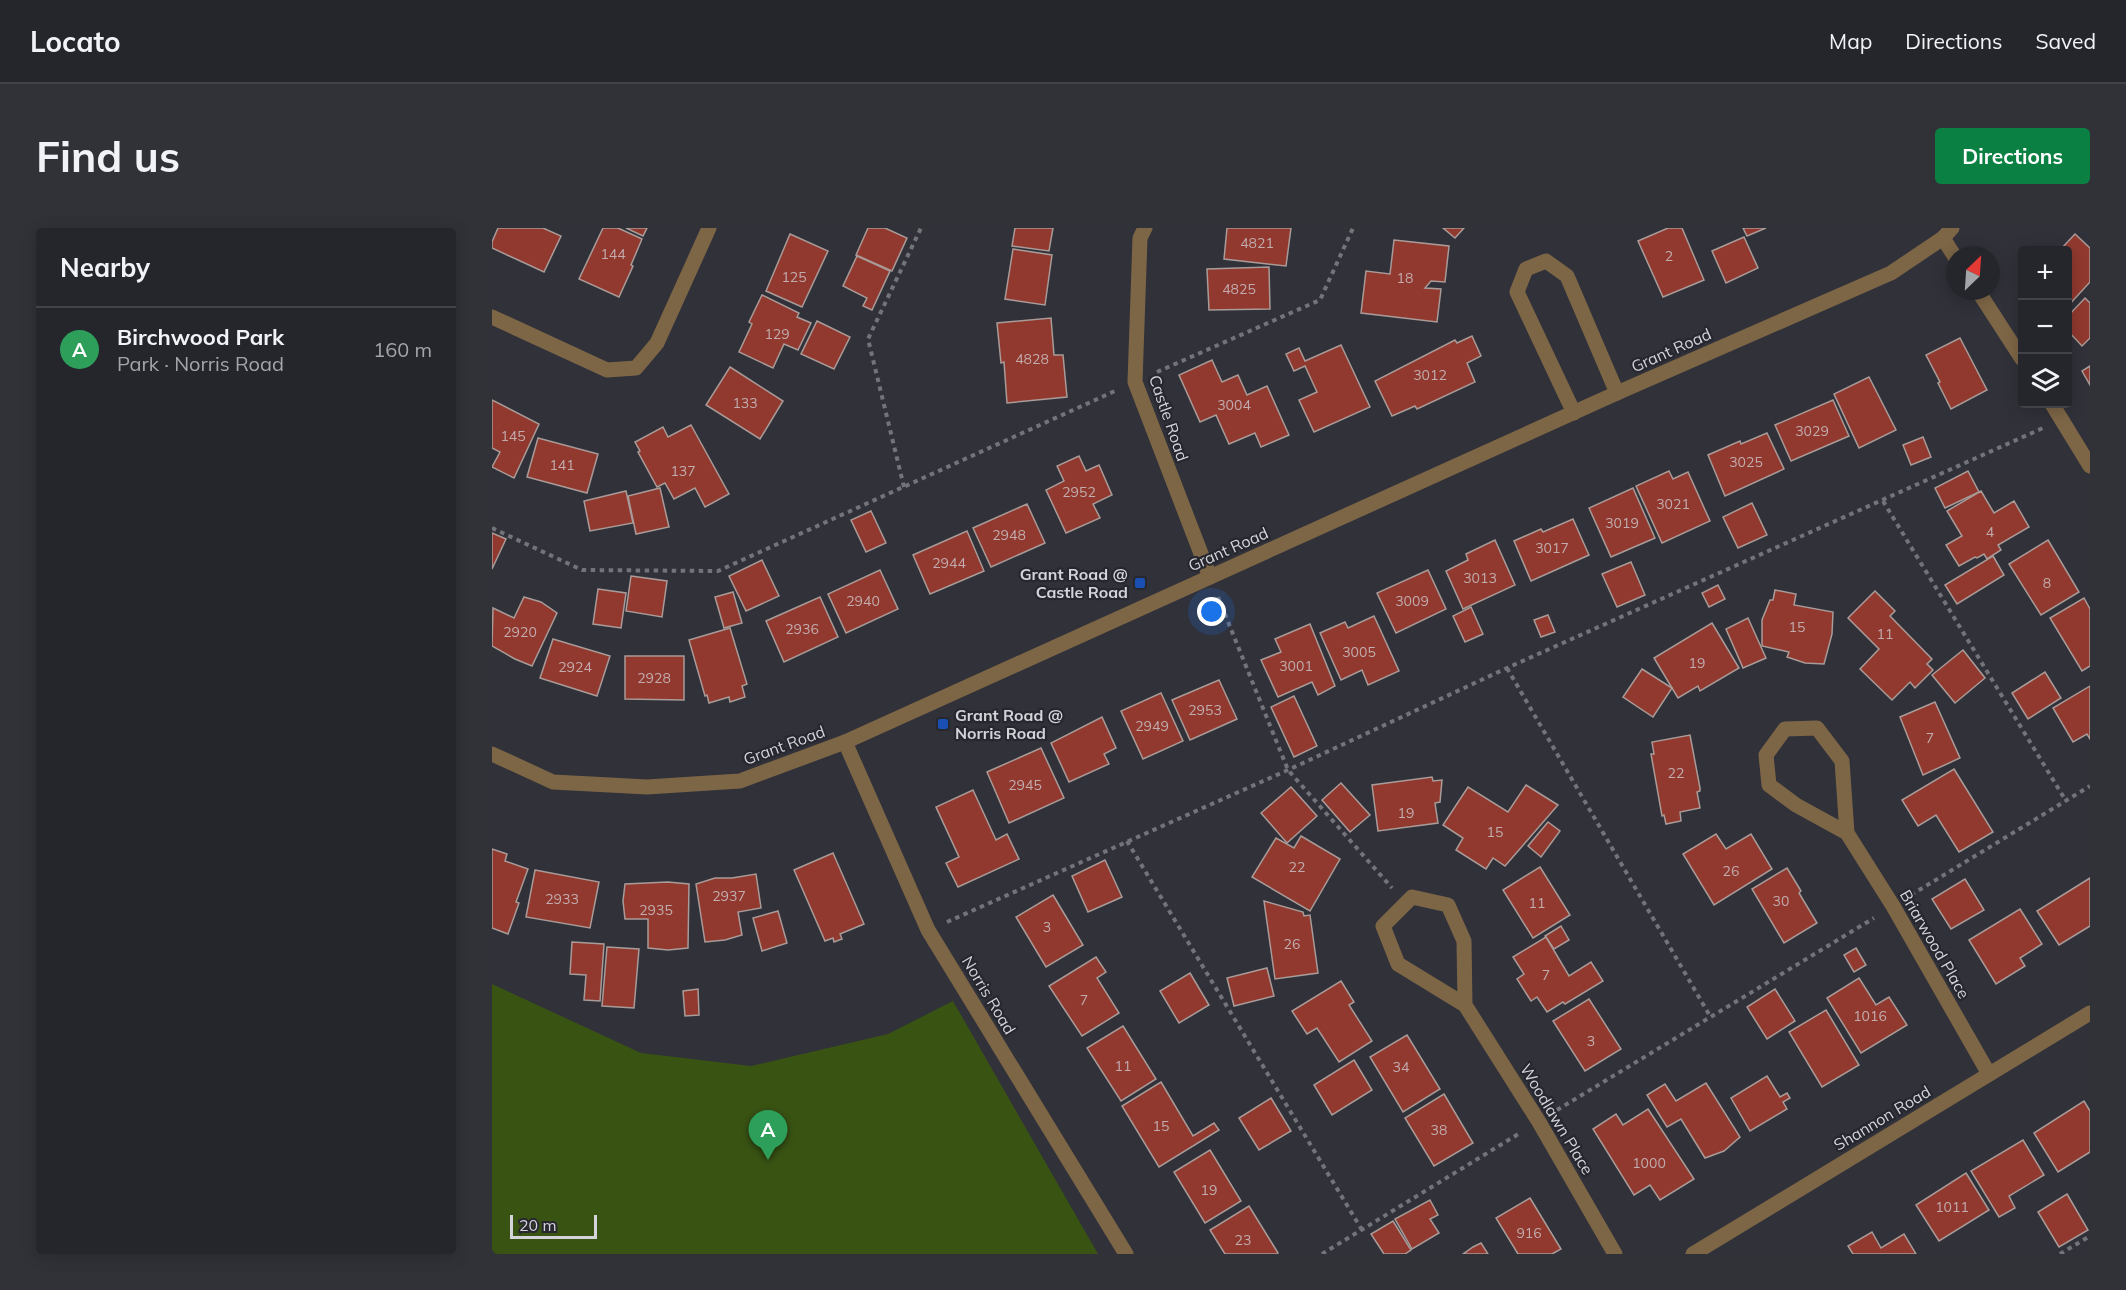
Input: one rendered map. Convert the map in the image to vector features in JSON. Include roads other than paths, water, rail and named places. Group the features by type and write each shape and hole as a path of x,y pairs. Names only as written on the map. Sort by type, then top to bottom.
{"street":[{"path":"492,317 607,370 636,368 657,344 709,228"},
{"name":"Castle Road","path":"1144,228 1140,238 1135,382 1210,577"},
{"name":"Grant Road","path":"492,754 553,782 647,787 740,781 845,742 1617,393 1891,273 1947,233"},
{"path":"1574,413 1517,292 1526,269 1546,261 1567,276 1617,393"},
{"path":"1984,300 2019,354"},
{"path":"2055,408 2090,466"},
{"name":"Briarwood Place","path":"1847,833 1796,805 1769,785 1766,755 1785,729 1816,728 1842,761 1847,833 1893,906 1989,1074"},
{"name":"Norris Road","path":"845,742 928,930 1126,1254"},
{"name":"Woodlawn Place","path":"1465,1005 1464,940 1448,905 1412,897 1383,926 1398,964 1465,1005 1539,1122 1615,1254"},
{"name":"Shannon Road","path":"1693,1254 2090,1013"}],"place":[{"name":"Grant Road @ Castle Road","path":"1140,583"},
{"name":"Grant Road @ Norris Road","path":"943,724"},
{"name":"Birchwood Park","path":"768,1160"}]}
